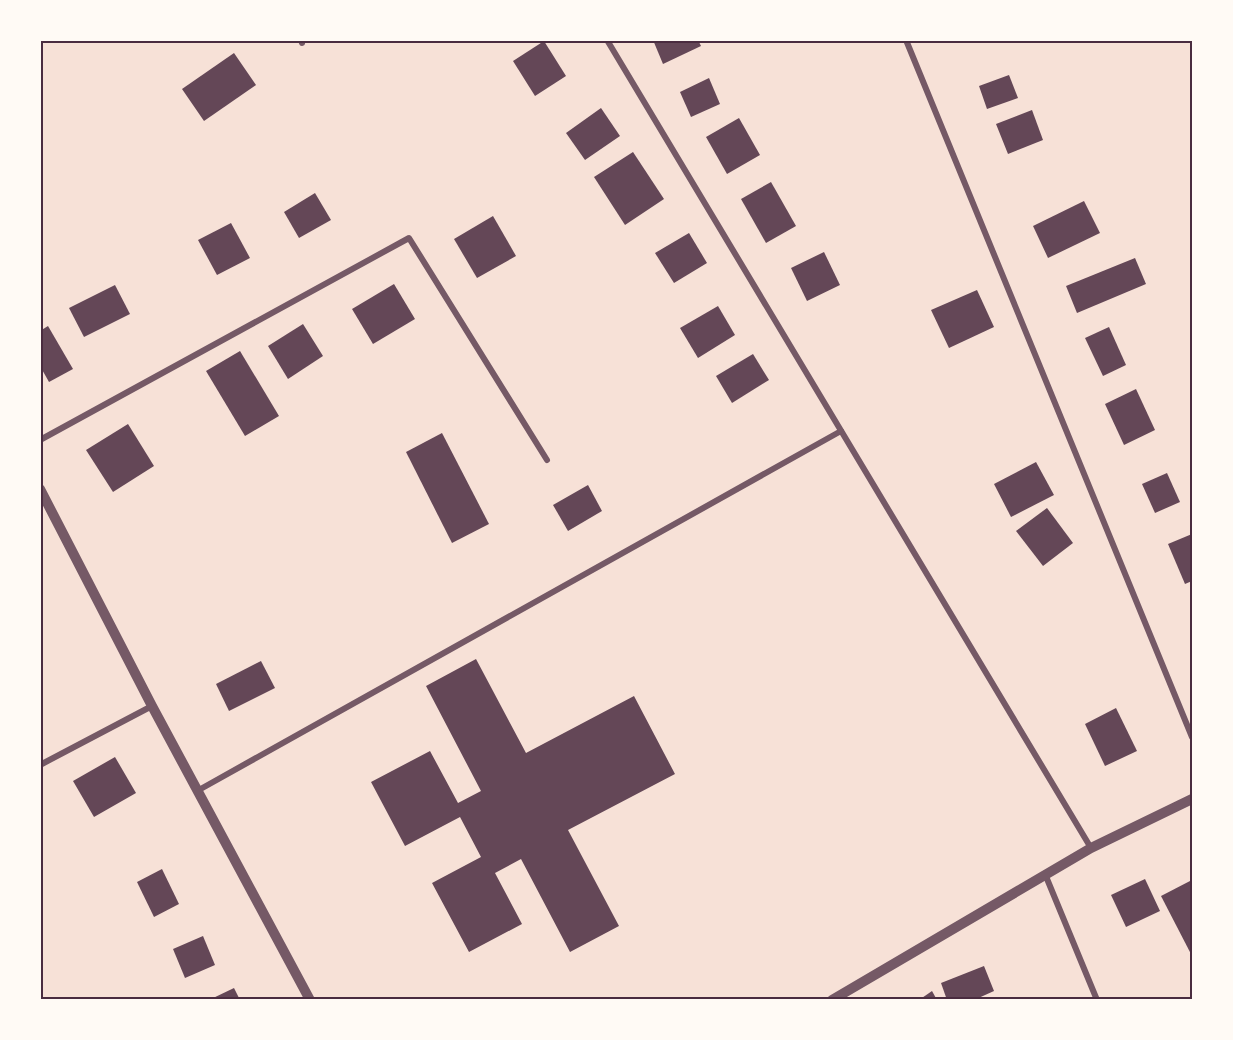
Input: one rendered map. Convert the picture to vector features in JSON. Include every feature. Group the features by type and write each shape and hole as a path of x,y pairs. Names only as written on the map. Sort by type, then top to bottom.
{"street":[{"path":"607,40 1091,848"},
{"path":"906,40 1192,737"},
{"path":"40,440 409,238 547,460"},
{"path":"197,791 841,431"},
{"path":"40,489 197,791 310,999"},
{"path":"40,765 152,706"},
{"path":"832,999 1091,848 1192,799"},
{"path":"1045,874 1097,999"}],"building":[{"path":"653,40 698,40 701,46 663,64"},
{"path":"544,41 566,76 535,96 513,61"},
{"path":"234,53 256,85 204,121 182,89"},
{"path":"1009,75 1018,98 987,109 979,86"},
{"path":"709,78 720,104 691,117 680,92"},
{"path":"601,108 620,136 585,160 566,133"},
{"path":"1032,110 1043,140 1008,154 996,124"},
{"path":"739,118 760,155 727,174 706,137"},
{"path":"633,152 664,199 625,225 594,177"},
{"path":"771,182 796,226 766,243 741,199"},
{"path":"315,193 331,220 299,238 284,212"},
{"path":"1084,201 1100,233 1048,258 1033,226"},
{"path":"493,216 516,256 477,278 454,239"},
{"path":"231,223 250,258 217,275 198,240"},
{"path":"689,233 707,263 674,283 655,253"},
{"path":"824,252 840,285 807,301 791,268"},
{"path":"1135,258 1146,284 1077,313 1066,286"},
{"path":"394,284 415,319 373,344 352,309"},
{"path":"115,285 130,314 84,337 69,308"},
{"path":"977,290 994,327 949,348 931,310"},
{"path":"718,306 735,335 698,358 680,328"},
{"path":"303,324 323,356 288,379 268,346"},
{"path":"48,326 73,369 49,382 40,366 40,331"},
{"path":"1109,327 1126,365 1103,376 1085,338"},
{"path":"240,351 279,416 245,436 206,371"},
{"path":"753,354 769,380 732,403 716,376"},
{"path":"1136,389 1155,430 1124,445 1105,404"},
{"path":"128,424 154,466 113,492 86,450"},
{"path":"442,433 489,524 452,543 406,452"},
{"path":"1036,462 1054,495 1011,517 994,484"},
{"path":"1167,473 1180,502 1155,513 1142,484"},
{"path":"588,485 602,511 568,531 553,505"},
{"path":"1047,508 1073,543 1043,566 1016,531"},
{"path":"1192,534 1192,581 1185,584 1168,544"},
{"path":"476,659 526,753 634,696 675,774 568,830 619,926 570,952 521,859 495,873 522,924 469,952 432,883 481,857 460,817 405,846 371,782 430,751 458,803 481,791 426,686"},
{"path":"261,661 275,688 229,711 216,684"},
{"path":"1116,708 1137,751 1105,766 1085,724"},
{"path":"115,757 136,793 94,817 73,781"},
{"path":"162,869 179,904 154,917 137,882"},
{"path":"1145,879 1160,911 1126,927 1111,895"},
{"path":"1190,881 1192,887 1192,956 1161,896"},
{"path":"203,936 215,965 185,978 173,949"},
{"path":"984,966 994,991 974,1000 947,1000 941,983"},
{"path":"234,988 240,1000 209,1000"},
{"path":"932,991 937,1000 919,1000"}]}
